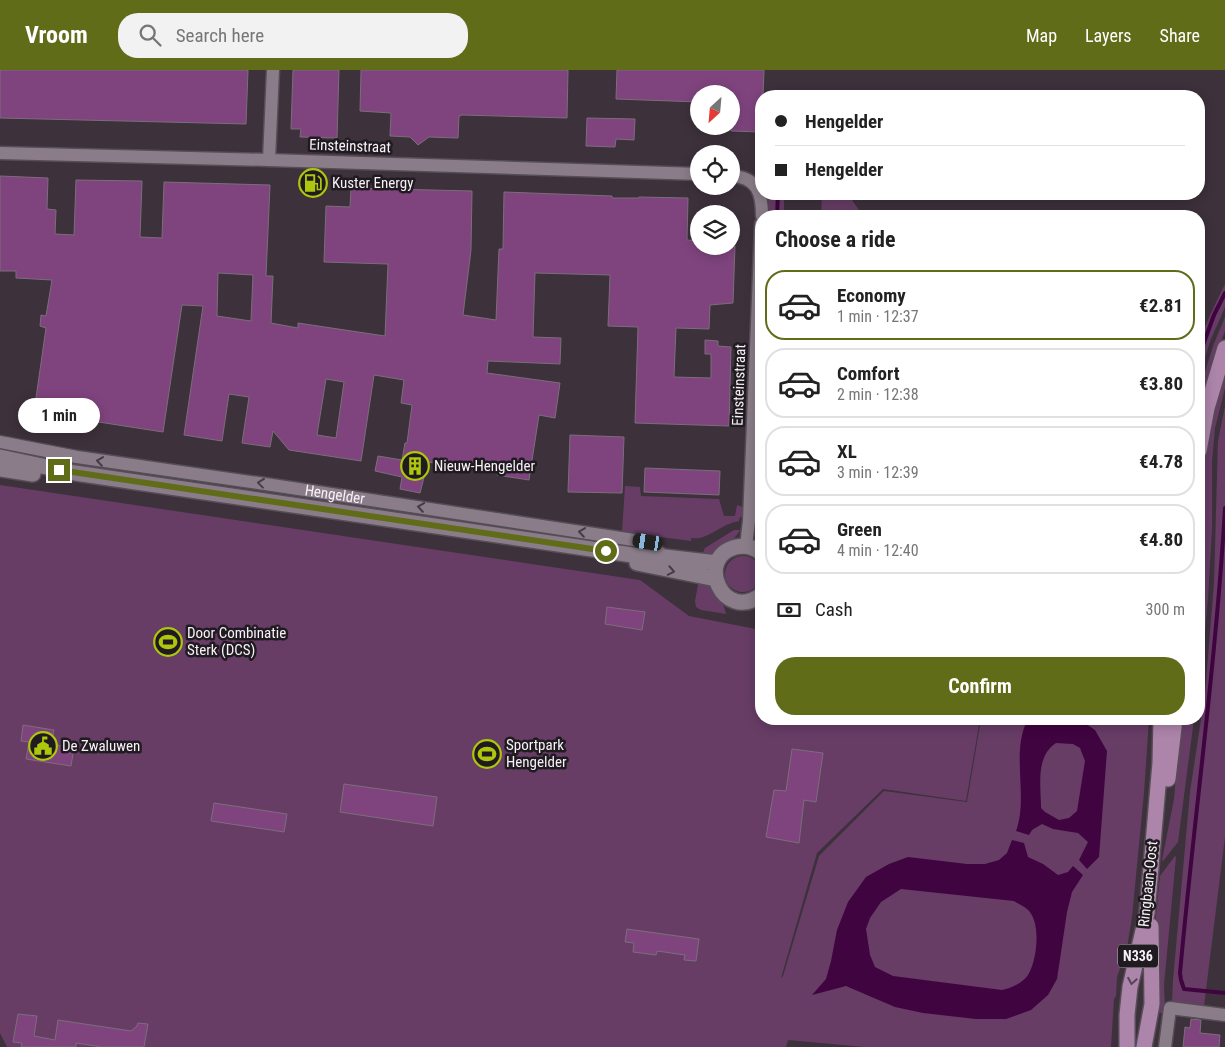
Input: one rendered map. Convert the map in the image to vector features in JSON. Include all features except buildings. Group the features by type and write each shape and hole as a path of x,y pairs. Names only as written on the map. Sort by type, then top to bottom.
{"main road":[{"path":"1205,418 1225,348"},
{"name":"Hengelder","path":"0,457 75,473 127,481 636,556 665,556 717,563"},
{"name":"Hengelder","path":"0,469 636,562 716,579"},
{"path":"755,549 739,546 726,552 717,563 716,579 721,591 732,600 747,602 755,598"},
{"name":"Ringbaan-Oost","path":"1127,1047 1127,1015 1130,987 1147,913 1160,763 1161,725"},
{"name":"Ringbaan-Oost","path":"1144,1047 1152,1004 1151,929 1174,725"}],"street":[{"path":"269,160 273,70"},
{"name":"Einsteinstraat","path":"0,153 690,174"},
{"path":"740,178 748,179 755,186"},
{"name":"Einsteinstraat","path":"746,546 750,511 755,381"},
{"name":"Hengelder","path":"0,442 77,457 648,542 665,556"},
{"path":"1165,1047 1170,1008 1225,1015"}],"shaded area":[{"path":"766,200 784,200 784,210 766,210"},
{"path":"822,200 852,200 859,210 821,210"},
{"path":"1225,284 1225,307 1205,358 1205,327"},
{"path":"1225,317 1225,331 1212,365 1205,392 1205,372"},
{"path":"1225,372 1225,388 1215,428 1212,462 1212,529 1205,632 1205,453 1212,414"},
{"path":"1225,406 1225,837 1204,1006 1172,1002 1190,792 1200,725 1205,725 1205,693 1214,583 1218,441"},
{"name":"Sportpark Hengelder","path":"0,485 640,580 689,616 755,629 755,725 979,725 966,801 883,789 817,853 781,978 819,856 884,791 967,802 980,725 1149,725 1132,917 1127,948 1117,977 1111,1047 865,1047 788,1040 786,1047 7,1047 0,1033"},
{"path":"625,486 640,487 641,496 719,499 724,516 735,516 737,505 743,507 742,517 740,517 739,521 726,525 709,535 691,538 691,541 622,532"},
{"path":"734,530 740,530 729,543 701,557 705,548"},
{"path":"736,557 750,557 755,560 755,588 750,591 736,591 726,581 726,567"},
{"path":"699,579 716,594 725,608 726,614 701,610 696,607 695,601"},
{"path":"1026,725 1088,725 1095,730 1107,751 1099,857 1087,869 1079,860 1088,842 1078,833 1053,829 1042,824 1032,830 1029,835 1016,831 1021,803 1020,746","holes":["1056,743 1073,744 1080,748 1085,761 1077,811 1069,818 1059,820 1041,808 1040,781 1042,764 1049,749"]},
{"path":"1180,725 1193,725 1178,842 1163,861 1174,799"},
{"path":"1012,840 1024,843 1028,857 1043,864 1058,875 1068,872 1073,866 1083,875 1072,892 1067,912 1057,979 1048,995 1031,1010 1006,1019 976,1019 923,1013 895,1007 846,986 812,995 826,979 837,930 848,902 866,877 889,864 908,857 967,864 985,864 999,860 1007,853","holes":["901,889 1014,901 1026,908 1032,915 1036,931 1034,960 1028,975 1020,983 1002,990 893,976 875,967 870,955 866,929 870,918 881,902"]},
{"path":"1175,856 1164,985 1165,1009 1162,1013 1155,1012 1155,927 1160,876"}],"waterway":[{"path":"777,210 778,200"},
{"path":"1205,340 1225,293"},
{"path":"1225,508 1216,624 1180,973 1184,989 1225,993"}],"place":[{"name":"Kuster Energy","path":"313,183"},
{"name":"Nieuw-Hengelder","path":"415,466"},
{"name":"Door Combinatie Sterk (DCS)","path":"168,642"},
{"name":"De Zwaluwen","path":"43,746"},
{"name":"Sportpark Hengelder","path":"487,754"}],"route":[{"path":"59,470 606,551"}]}
